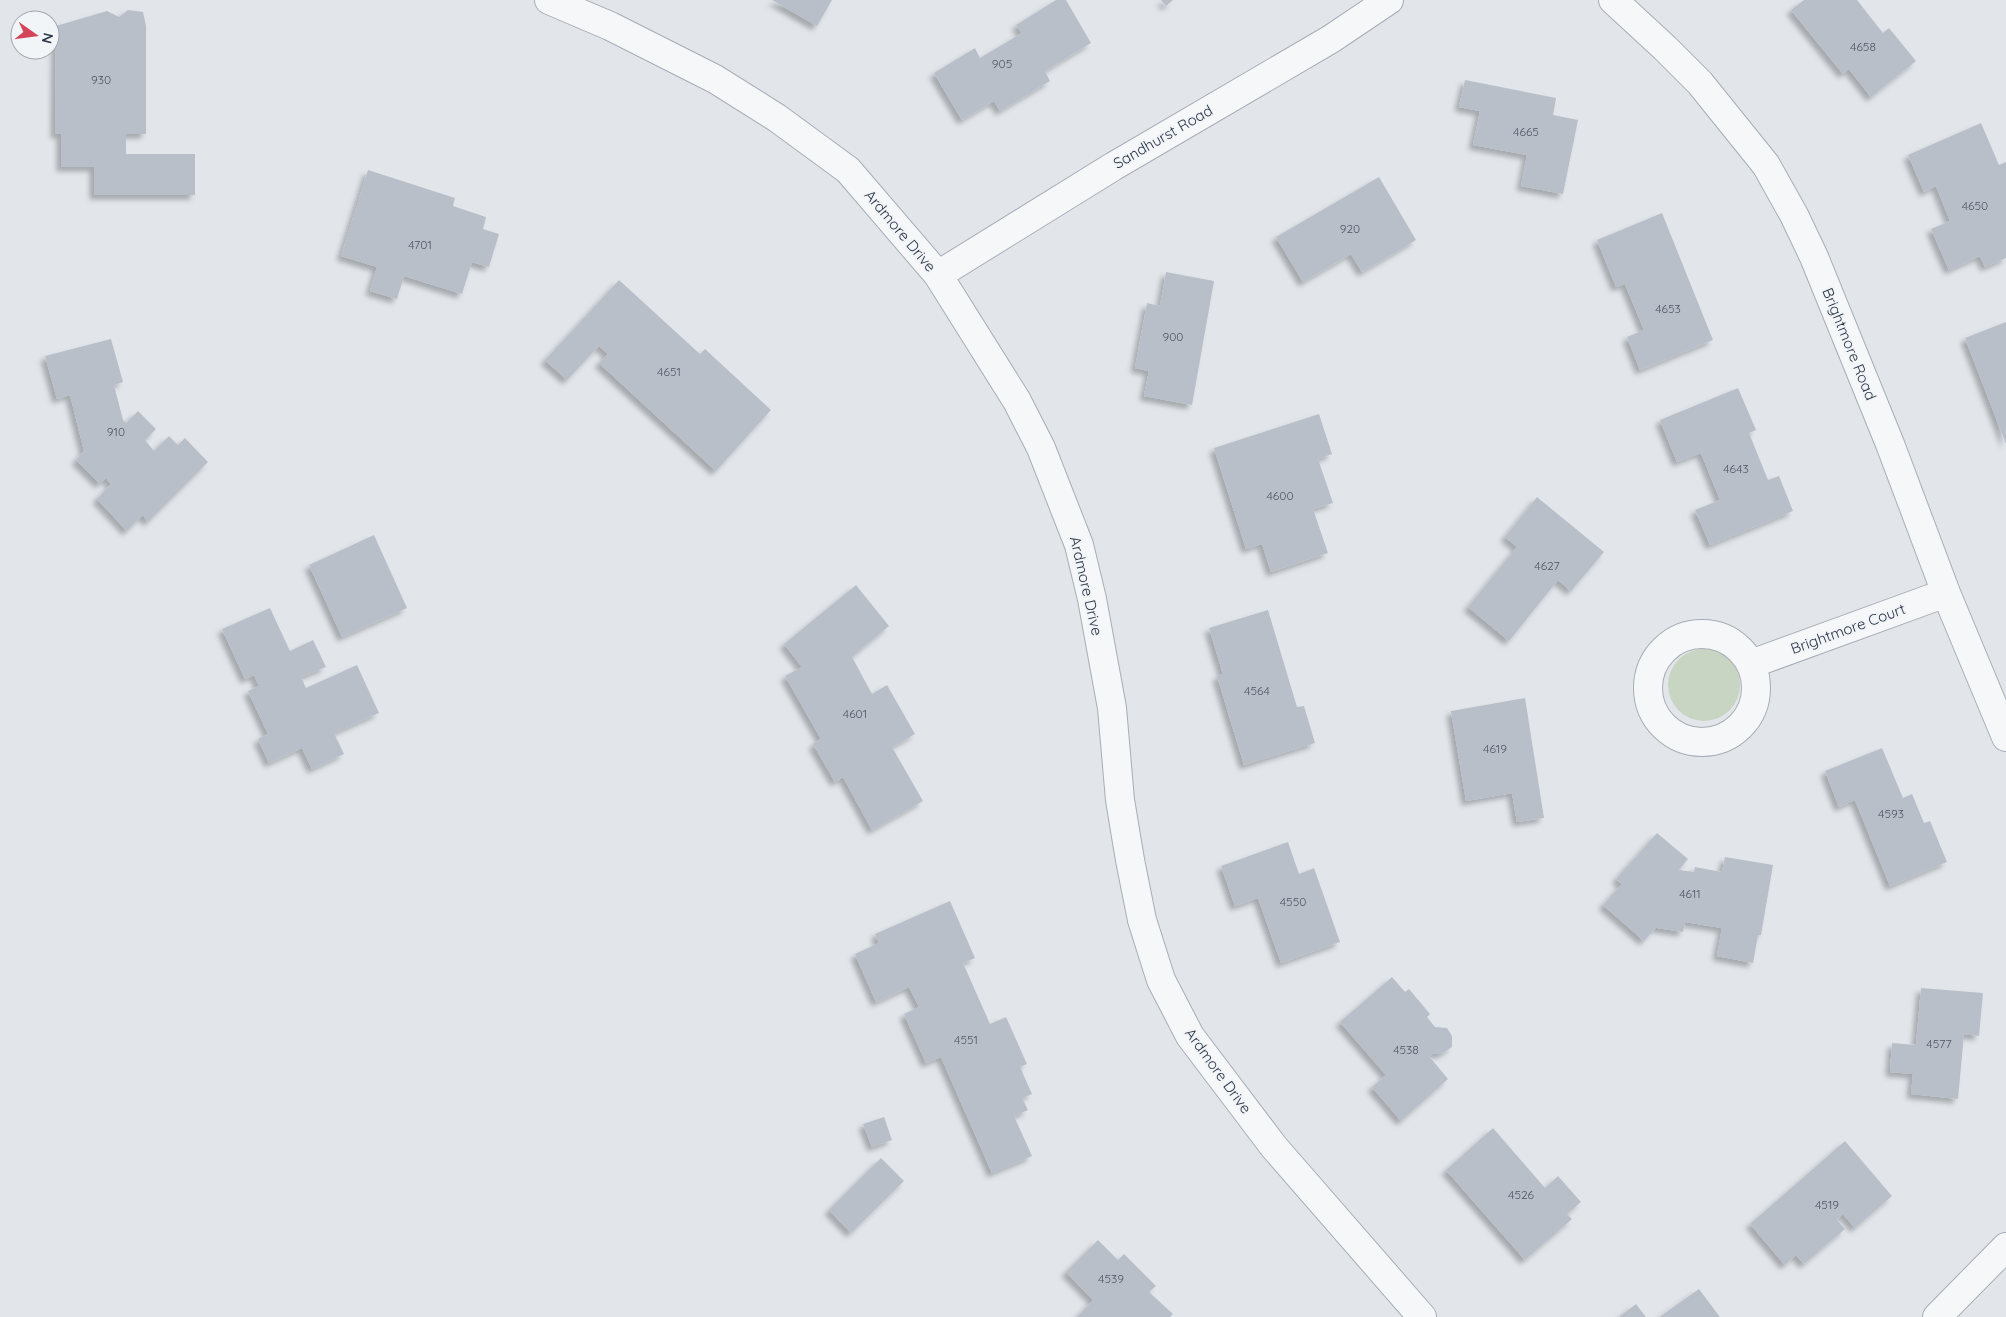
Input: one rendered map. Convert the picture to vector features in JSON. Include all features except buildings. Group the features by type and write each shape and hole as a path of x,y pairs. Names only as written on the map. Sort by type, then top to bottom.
{"street":[{"name":"Ardmore Drive","path":"549,0 610,26 715,79 777,118 848,170 938,275 1017,401 1041,448 1079,545 1092,599 1112,708 1120,800 1130,860 1142,920 1162,980 1190,1036 1274,1146 1422,1317"},
{"name":"Sandhurst Road","path":"938,275 1114,166 1331,39 1389,0"},
{"name":"Brightmore Road","path":"1613,0 1665,48 1700,84 1766,165 1794,215 1814,257 1890,444 1946,593 2006,736"},
{"name":"Brightmore Court","path":"1751,664 1946,593"},
{"path":"1937,1317 2006,1247"}],"green space":[{"path":"1704,649 1724,655 1734,665 1740,685 1734,705 1724,715 1704,721 1684,715 1674,705 1668,685 1674,665 1684,655"}]}
